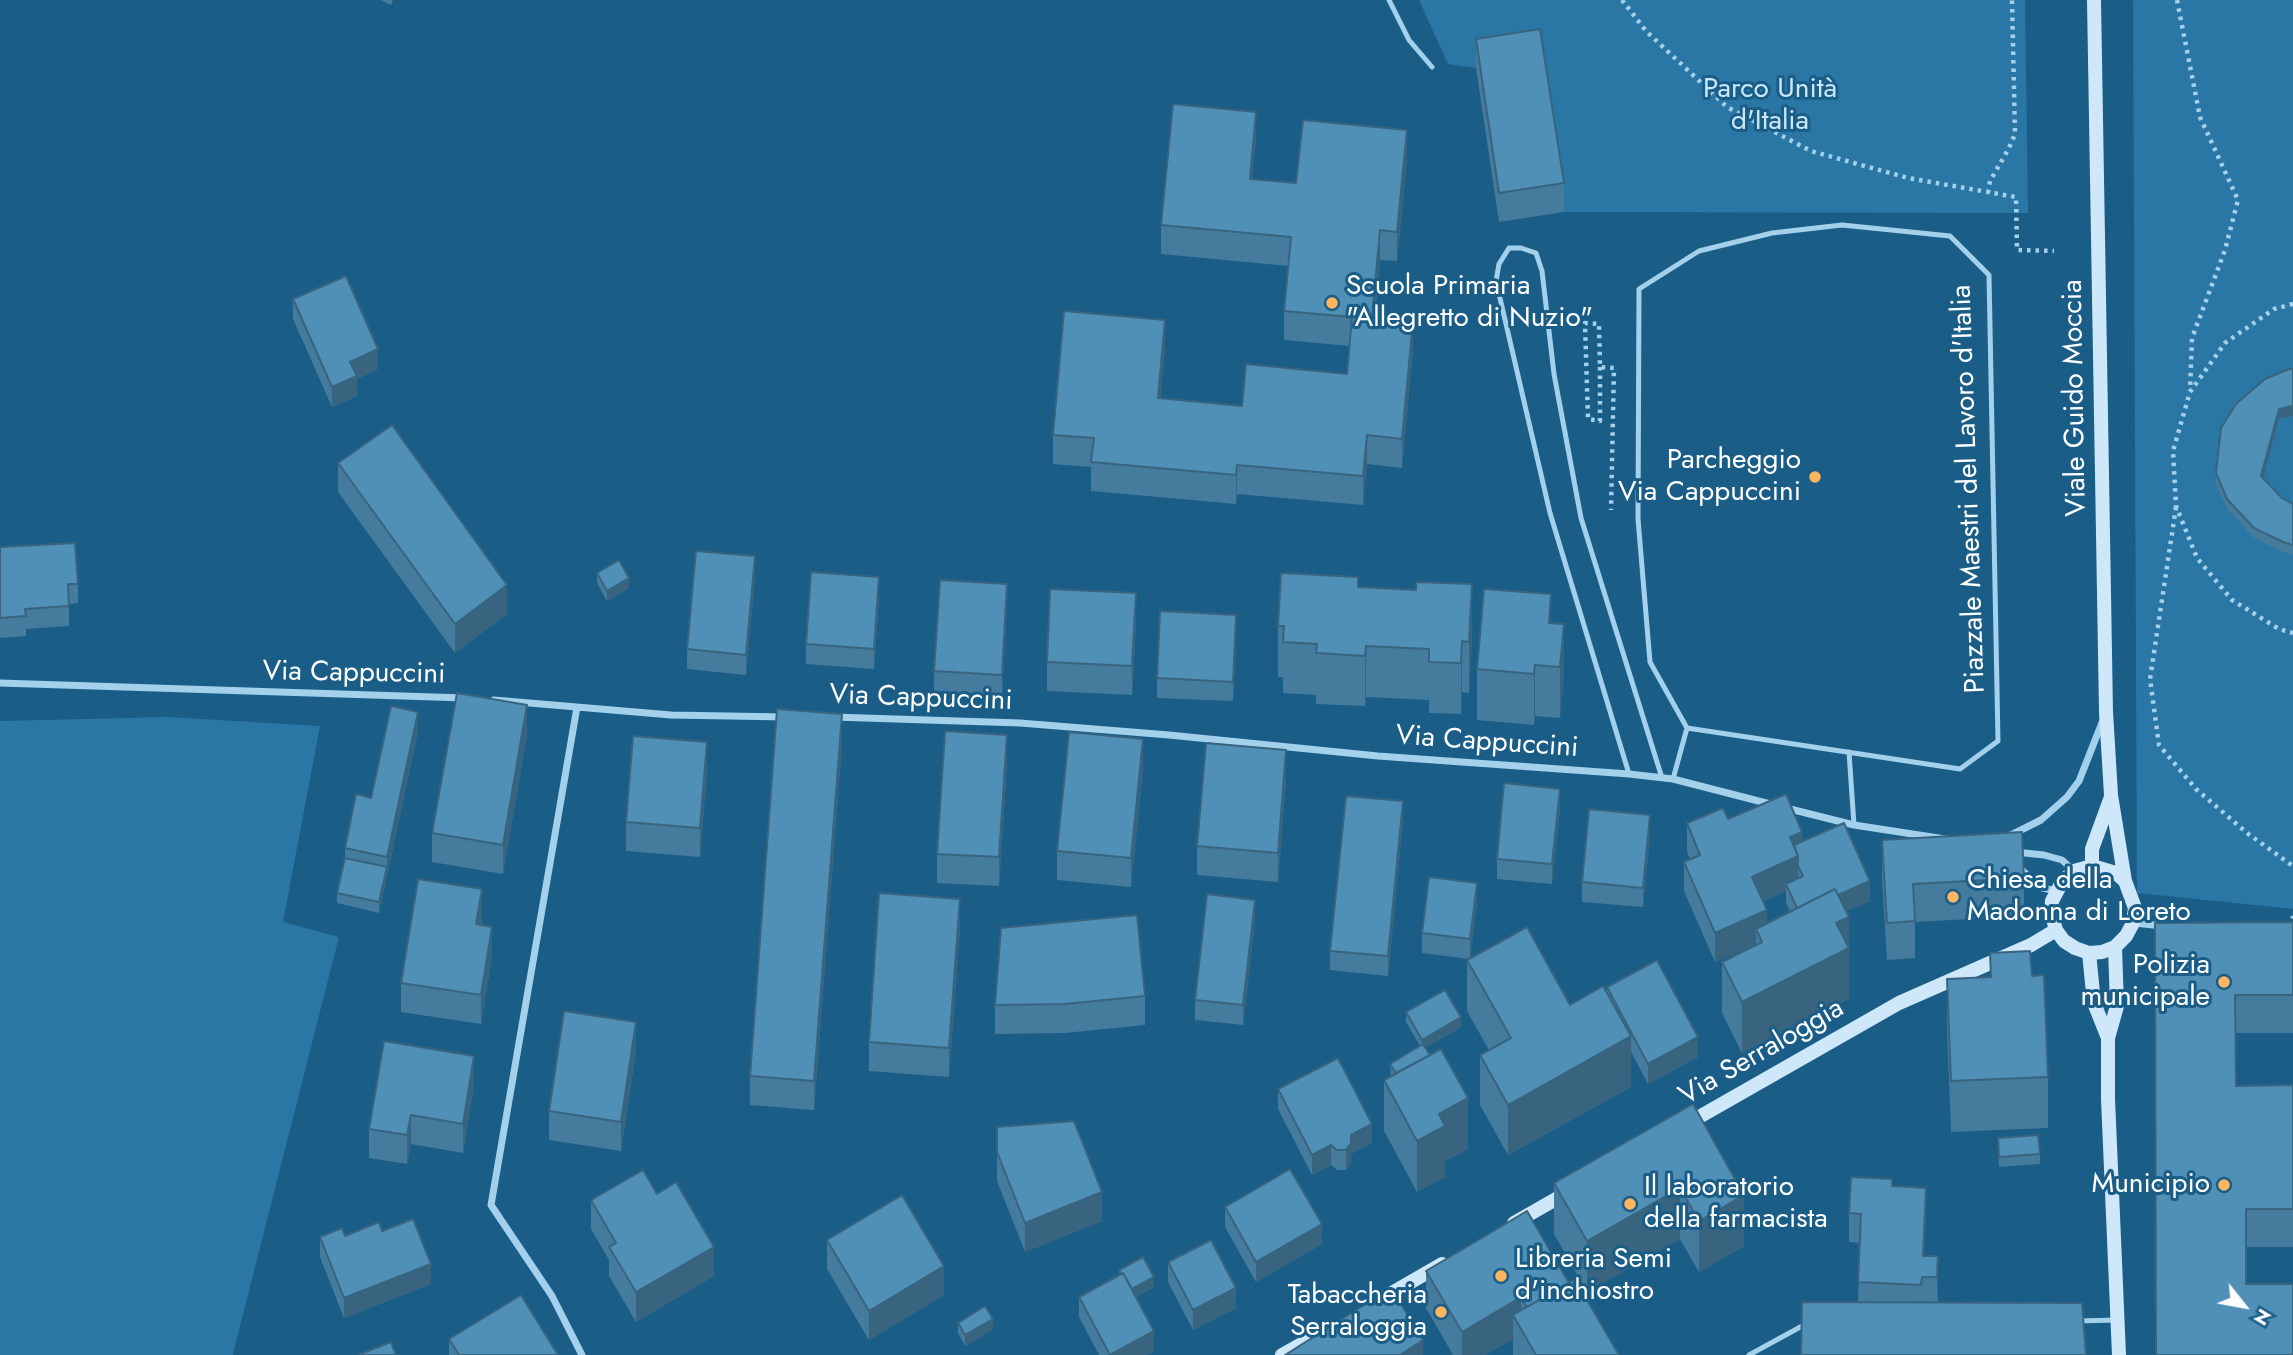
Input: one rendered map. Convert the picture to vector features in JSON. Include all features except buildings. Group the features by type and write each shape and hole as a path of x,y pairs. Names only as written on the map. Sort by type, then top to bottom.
{"main road":[{"name":"Viale Guido Moccia","path":"2094,0 2106,712 2111,795 2125,881 2135,908 2133,923"},
{"name":"Viale Guido Moccia","path":"2092,866 2092,849 2111,795"},
{"path":"2125,881 2116,873 2092,866 2074,871 2056,891 2051,912 2056,930 2064,941 2090,953 2115,947 2126,936 2133,923"},
{"name":"Via Serraloggia","path":"1674,1132 1899,1003 2031,945 2056,930"},
{"path":"2115,947 2118,970 2117,1006 2108,1038 2108,1099 2119,1355"},
{"path":"2090,953 2094,1003 2108,1038"},
{"path":"1495,1233 1578,1186"},
{"path":"1365,1308 1392,1301 1460,1254"},
{"path":"1282,1355 1341,1321"}],"street":[{"name":"Via Cappuccini","path":"0,683 474,698"},
{"name":"Via Cappuccini","path":"487,699 671,715 796,717"},
{"path":"577,707 491,1205 552,1296 582,1355"},
{"path":"1997,842 2041,820 2067,797 2079,781 2106,712"},
{"name":"Via Cappuccini","path":"824,717 1020,723 1378,756 1629,774 1673,779 1854,825 1948,839"},
{"path":"2056,891 2039,887 2004,851 2044,855 2062,860 2074,871"},
{"path":"2133,923 2174,927"}],"lane":[{"path":"1389,0 1409,40 1432,67"},
{"name":"Piazzale Maestri del Lavoro d'Italia","path":"1842,225 1950,236 1989,275 1998,741 1960,769 1686,728 1650,662 1638,519 1639,289 1699,251 1772,233 1842,225"},
{"name":"Via Cappuccini","path":"1629,774 1550,513 1496,281 1499,264 1509,248 1521,248 1536,253 1542,271 1554,374 1581,519 1662,778"},
{"path":"1673,779 1686,728"},
{"path":"1849,752 1854,825"},
{"path":"2063,1321 2117,1320"},
{"path":"1749,1355 1804,1325 1818,1325"}],"path":[{"path":"1622,0 1646,31 1727,107 1811,151 1908,178 2016,197 2017,250 2054,251"},
{"path":"1988,193 1990,181 2015,134 2012,0"},
{"path":"2177,0 2200,117 2238,201 2225,250 2192,338 2190,392 2173,451 2176,506 2150,679 2159,745 2196,789 2247,833 2293,866"},
{"path":"2190,392 2225,343 2274,309 2293,304"},
{"path":"1585,323 1599,324 1600,367 1600,380 1600,421 1588,419 1585,323"},
{"path":"1600,367 1614,368 1611,510"},
{"path":"2176,506 2197,558 2232,600 2279,629 2293,633"},
{"path":"2290,939 2293,916"}],"green space":[{"name":"Parco Unità d'Italia","path":"1419,0 2025,0 2028,213 1564,212 1540,58 1476,68 1448,64"},
{"path":"2133,0 2293,0 2293,909 2137,893"},
{"path":"167,717 320,726 283,922 339,937 233,1355 0,1355 0,721"}],"place":[{"name":"Scuola Primaria \"Allegretto di Nuzio\"","path":"1332,303"},
{"name":"Parcheggio Via Cappuccini","path":"1815,477"},
{"name":"Chiesa della Madonna di Loreto","path":"1953,897"},
{"name":"Polizia municipale","path":"2224,982"},
{"name":"Municipio","path":"2224,1185"},
{"name":"Il laboratorio della farmacista","path":"1630,1204"},
{"name":"Libreria Semi d'inchiostro","path":"1501,1276"},
{"name":"Tabaccheria Serraloggia","path":"1441,1312"}]}
